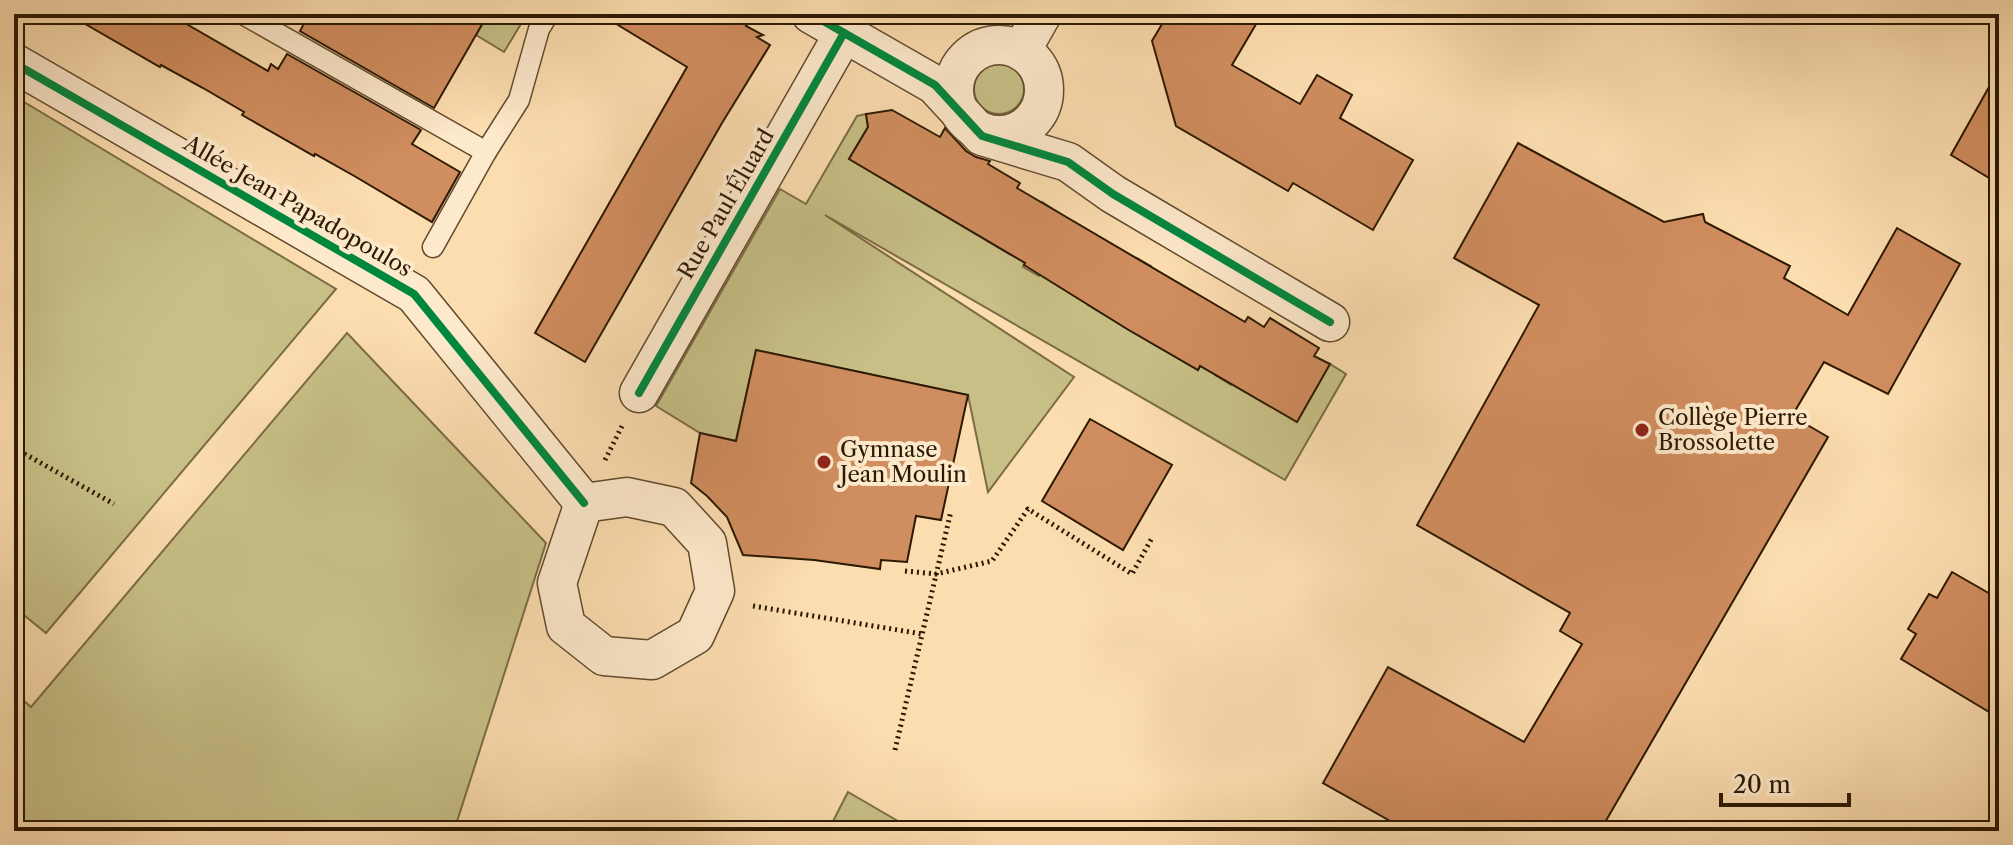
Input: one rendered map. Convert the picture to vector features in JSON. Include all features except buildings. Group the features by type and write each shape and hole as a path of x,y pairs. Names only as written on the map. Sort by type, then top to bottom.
{"street":[{"path":"811,14 935,85 982,136 1068,162"},
{"path":"1021,51 1042,14"},
{"name":"Rue Paul Éluard","path":"639,393 844,33"},
{"path":"999,45 1017,48 1031,58 1041,72 1045,90 1041,108 1031,123 1017,133 999,136 982,133 967,123 957,108 954,91 957,73 967,58 982,48 999,45"},
{"name":"Allée Jean Papadopoulos","path":"14,63 414,294 584,503"},
{"path":"1041,108 1060,152 1068,162 1113,194 1330,322"},
{"path":"627,497 674,507 707,543 715,591 695,635 652,660 604,656 566,626 557,583 584,503 627,497"}],"lane":[{"path":"243,14 486,152"},
{"path":"433,247 519,100 539,29 548,14"}],"path":[{"path":"584,503 639,393"},
{"path":"14,448 114,504"},
{"path":"905,571 936,574 992,561 1028,509 1132,574 1153,536"},
{"path":"895,750 951,511"},
{"path":"748,605 922,634"}],"shaded area":[{"path":"485,14 527,14 504,52 476,35 487,16"},
{"path":"999,64 1017,71 1024,89 1017,107 999,114 981,107 974,89 981,71"},
{"path":"14,96 336,289 46,633 14,607"},
{"path":"866,114 868,127 849,159 1011,255 1042,202 1056,211 1023,267 1039,276 1042,273 1089,301 1088,305 1103,314 1137,258 1151,266 1118,323 1198,370 1231,314 1245,322 1215,375 1231,385 1238,374 1287,401 1280,412 1297,422 1330,364 1346,374 1285,480 825,215 1074,377 988,492 968,395 756,350 736,441 700,433 656,406 780,189 806,204 857,116"},
{"path":"347,333 546,543 454,831 14,831 14,692 31,707"},
{"path":"848,792 915,831 828,831"}],"cycle path":[{"path":"811,14 935,85 982,136 1068,162 1113,194 1330,322"},
{"path":"639,393 844,33"},
{"path":"14,63 414,294 584,503"}],"place":[{"name":"Collège Pierre Brossolette","path":"1642,430"},
{"name":"Gymnase Jean Moulin","path":"824,462"}]}
